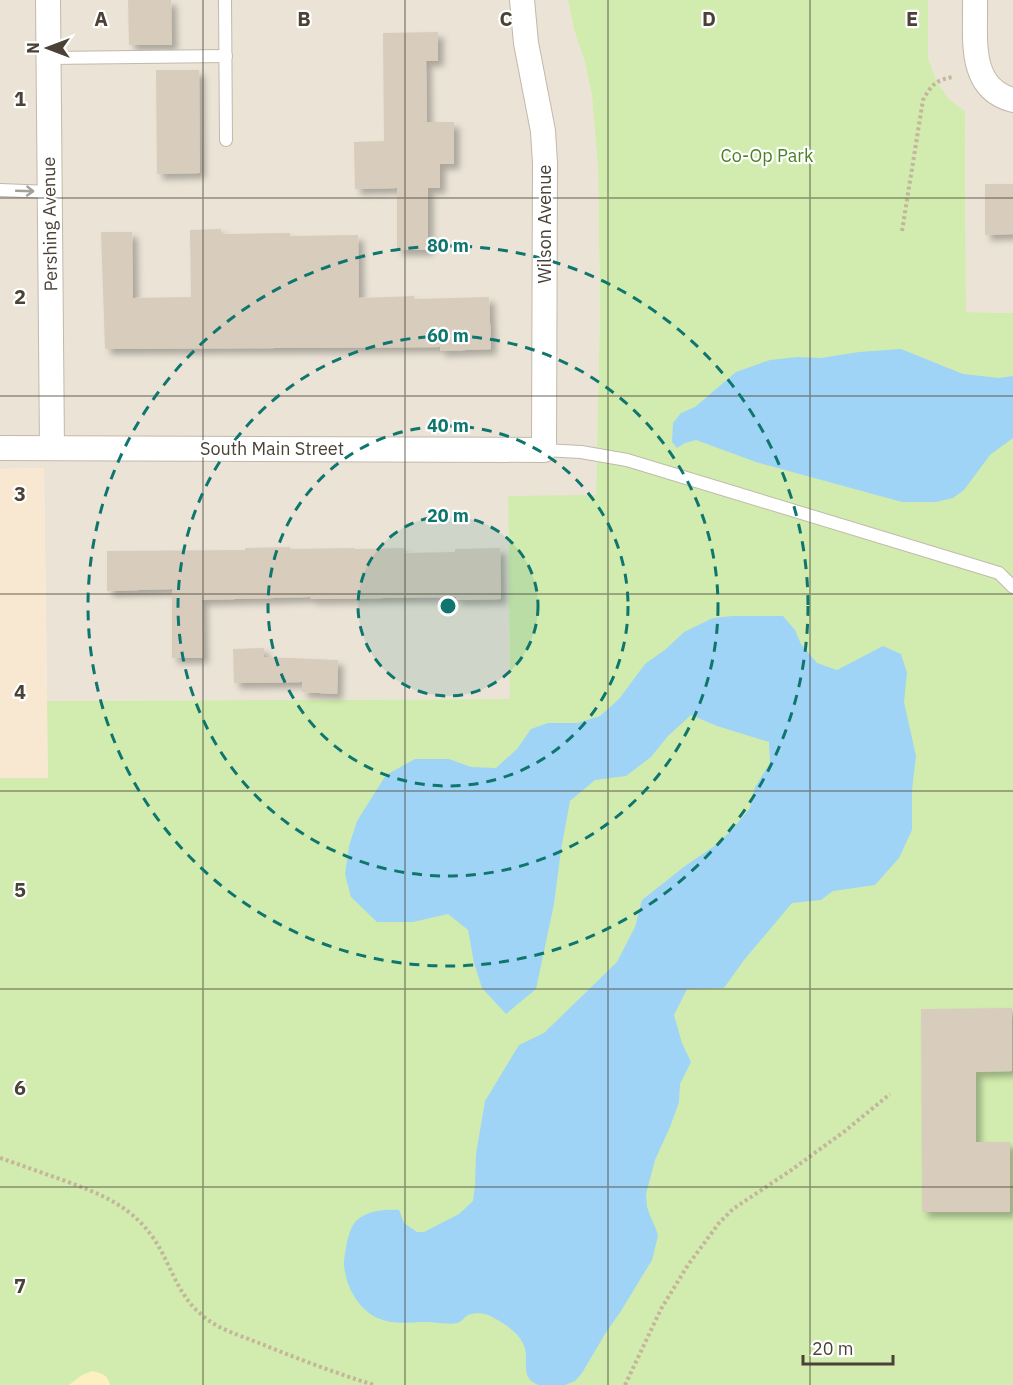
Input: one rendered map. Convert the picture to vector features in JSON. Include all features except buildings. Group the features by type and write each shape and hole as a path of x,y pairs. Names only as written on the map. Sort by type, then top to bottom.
{"street":[{"name":"Pershing Avenue","path":"48,0 52,448"},
{"name":"Wilson Avenue","path":"522,0 526,43 543,131 545,163 544,450"},
{"path":"975,0 977,64 986,83 1004,97 1013,100"},
{"name":"South Main Street","path":"0,448 544,450"}],"lane":[{"path":"225,0 226,140"},
{"path":"49,58 226,56"},
{"path":"0,190 50,192"},
{"path":"544,450 581,452 627,460 999,573 1013,587"}],"path":[{"path":"902,231 923,100 929,89 944,78 986,83"},
{"path":"625,1385 661,1309 688,1265 719,1223 733,1209 845,1131 890,1094"},
{"path":"0,1158 90,1190 120,1204 135,1216 155,1240 184,1296 212,1322 278,1351 374,1385"}],"shaded area":[{"path":"0,0 568,0 592,96 598,169 600,311 596,496 508,497 510,699 47,701 44,468 0,469"},
{"path":"928,0 1013,0 1013,313 966,312 965,111 949,99 937,82 928,58"},
{"path":"44,468 48,778 0,778 0,469"}],"green space":[{"name":"Co-Op Park","path":"568,0 928,0 928,58 937,82 949,99 965,111 966,312 1013,313 1013,1385 0,1385 0,778 48,778 47,701 510,699 508,496 596,495 600,311 598,169 592,96"}],"sand":[{"path":"92,1371 104,1375 110,1385 69,1385 82,1375"}],"water":[{"path":"901,349 963,374 999,378 1013,376 1013,438 990,455 964,490 953,498 936,502 902,502 756,462 696,440 677,448 672,442 673,423 681,413 695,407 736,372 770,360 797,357 821,358"},
{"path":"783,616 795,630 801,644 817,663 837,670 883,646 901,654 907,673 904,702 916,756 912,790 912,830 899,858 875,885 833,891 821,900 792,903 744,960 724,988 687,989 674,1015 682,1043 691,1062 680,1084 679,1102 655,1160 646,1194 647,1207 658,1236 652,1260 575,1381 565,1385 539,1385 529,1378 527,1373 526,1351 522,1341 507,1326 488,1315 471,1314 454,1324 397,1323 372,1315 354,1297 347,1281 344,1264 350,1231 356,1221 366,1214 399,1210 404,1223 417,1232 424,1232 459,1214 473,1201 476,1154 485,1101 519,1045 544,1033 617,962 635,927 642,900 713,847 731,831 750,808 755,787 770,763 769,742 717,726 691,715 668,736 651,757 626,776 595,780 570,801 554,904 536,989 506,1014 482,988 474,963 468,930 448,914 413,922 377,922 351,897 345,874 349,846 357,821 386,775 415,759 449,759 471,767 496,768 517,749 531,729 548,723 577,723 600,716 619,699 645,664 684,632 713,618"}]}
